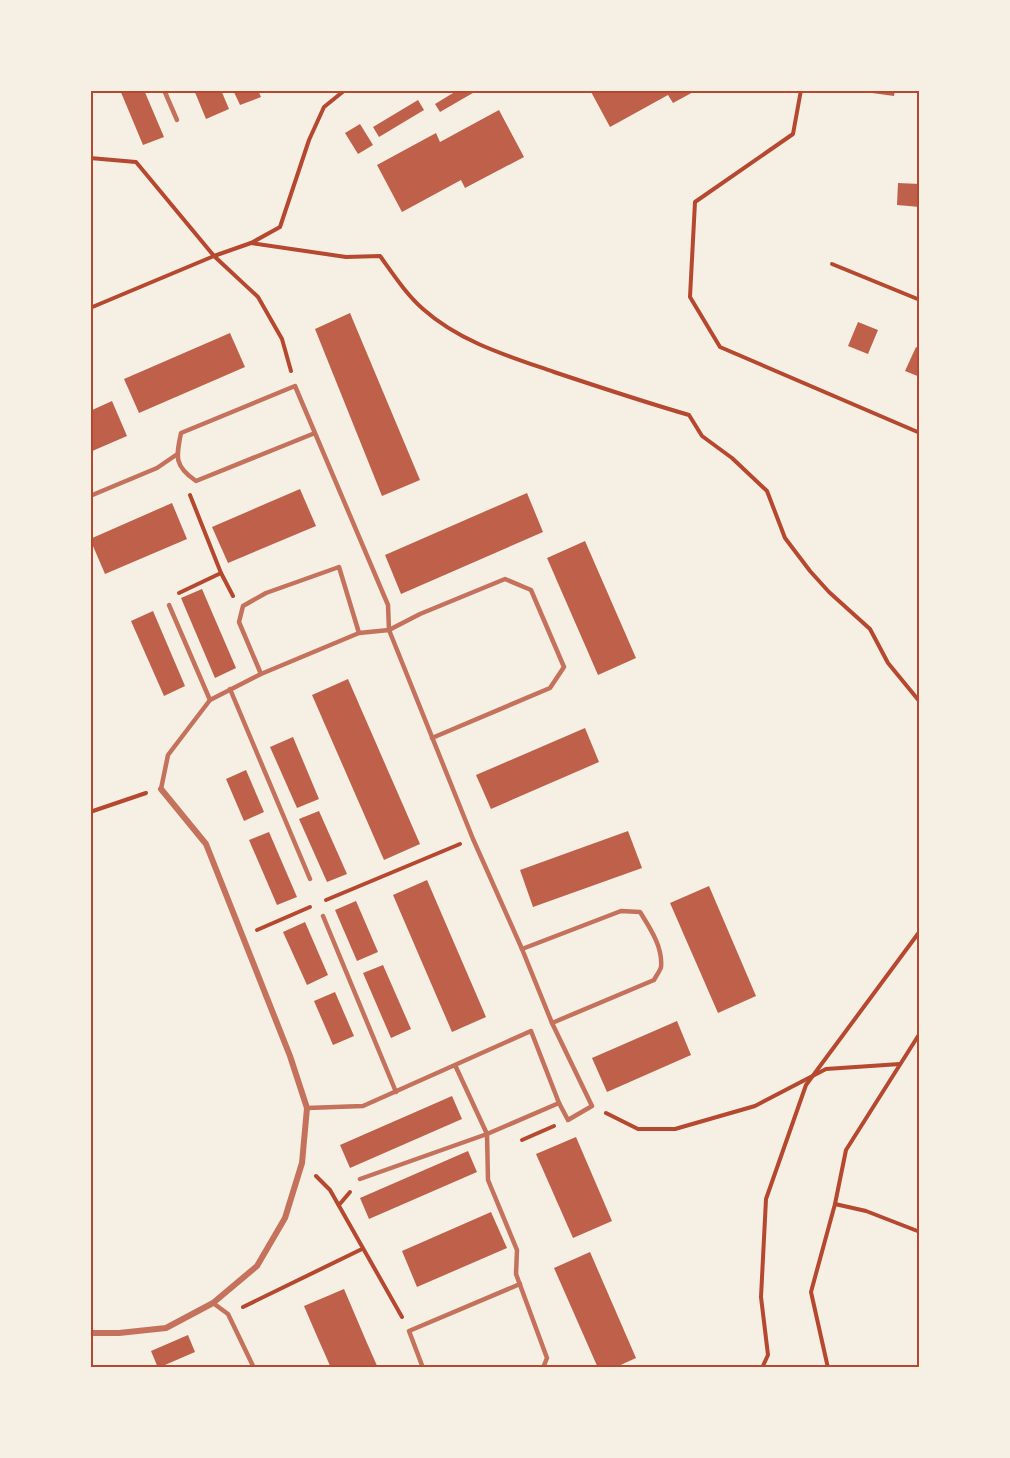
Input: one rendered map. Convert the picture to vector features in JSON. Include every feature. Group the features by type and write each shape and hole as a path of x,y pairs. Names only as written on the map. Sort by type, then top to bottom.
{"street":[{"path":"90,1333 119,1334 166,1328 213,1303 256,1266 285,1218 302,1162 307,1108 290,1056 206,844 161,789"}],"lane":[{"path":"164,90 177,120"},
{"path":"307,1108 363,1106 531,1031 568,1120 592,1106 552,1023 473,838 389,630 388,605 315,433 295,386 181,433 176,455 185,473 196,481 315,433"},
{"path":"90,496 157,468 176,455"},
{"path":"261,674 239,622 243,606 266,593 339,567 359,633"},
{"path":"161,789 168,755 210,700 230,689 359,633 389,630 420,614 505,579 531,590 564,667 550,688 432,738"},
{"path":"169,605 210,700"},
{"path":"230,689 310,879"},
{"path":"522,949 621,911 640,912 652,931 658,947 661,968 654,980 552,1023"},
{"path":"323,916 396,1092"},
{"path":"455,1065 487,1134 488,1180 517,1250 516,1274 547,1358 543,1368"},
{"path":"360,1179 487,1134 559,1103"},
{"path":"423,1368 409,1331 520,1284"},
{"path":"213,1303 228,1314 254,1368"}],"path":[{"path":"90,308 251,243 280,227 309,140 324,107 345,90"},
{"path":"801,90 793,134 694,202 690,297 720,347 920,433"},
{"path":"90,158 136,162 214,256 258,297 282,339 295,386"},
{"path":"251,243 346,257 380,256 400,284 423,309 468,340 506,356 624,396 689,415 702,436 732,458 767,492 785,538 816,578 870,629 888,663 920,702"},
{"path":"832,264 920,300"},
{"path":"196,481 190,495 231,594 243,606"},
{"path":"169,605 171,597 221,573"},
{"path":"90,812 161,789"},
{"path":"242,936 473,838"},
{"path":"762,1368 768,1355 761,1297 766,1199 806,1085 920,931"},
{"path":"828,1368 811,1292 835,1204 846,1150 920,1034"},
{"path":"592,1106 638,1129 675,1129 755,1106 826,1069 901,1064"},
{"path":"518,1141 568,1120"},
{"path":"302,1162 330,1190 362,1249 384,1282 409,1331"},
{"path":"835,1204 866,1211 920,1233"},
{"path":"228,1314 362,1249"}],"building":[{"path":"120,90 144,90 164,137 143,145"},
{"path":"194,90 221,90 229,109 206,119"},
{"path":"233,90 258,90 261,97 240,105"},
{"path":"458,90 478,90 440,112 435,104"},
{"path":"590,90 697,90 673,103 668,95 610,127"},
{"path":"872,90 895,90 894,96 872,93"},
{"path":"418,100 424,110 379,137 373,127"},
{"path":"499,110 524,157 465,188 461,180 402,212 377,165 436,133 440,142"},
{"path":"360,124 373,145 358,154 345,133"},
{"path":"898,183 920,184 920,207 897,205"},
{"path":"350,313 420,480 382,496 315,329"},
{"path":"858,322 878,330 868,354 848,346"},
{"path":"230,333 245,367 139,413 124,379"},
{"path":"916,347 920,349 920,377 905,371"},
{"path":"112,401 127,436 90,452 90,411"},
{"path":"300,489 316,526 228,563 212,527"},
{"path":"527,493 543,532 401,594 385,555"},
{"path":"172,503 187,539 105,574 90,539"},
{"path":"585,541 636,658 598,675 547,558"},
{"path":"202,589 236,668 215,678 181,598"},
{"path":"153,611 185,686 164,696 131,621"},
{"path":"348,679 420,844 384,860 312,695"},
{"path":"585,728 599,762 491,809 476,775"},
{"path":"293,737 319,799 297,808 270,747"},
{"path":"246,770 264,812 244,821 226,779"},
{"path":"319,811 347,874 327,882 299,819"},
{"path":"628,831 642,868 533,907 520,870"},
{"path":"269,832 297,897 277,905 249,840"},
{"path":"427,880 486,1017 452,1032 393,895"},
{"path":"709,886 756,996 718,1013 670,903"},
{"path":"356,901 378,952 357,961 335,910"},
{"path":"305,922 328,975 307,985 283,932"},
{"path":"383,965 411,1029 391,1038 363,973"},
{"path":"335,992 354,1036 333,1045 314,1001"},
{"path":"677,1021 691,1055 607,1092 592,1058"},
{"path":"452,1096 462,1119 350,1168 340,1145"},
{"path":"576,1137 612,1221 573,1238 536,1154"},
{"path":"468,1151 477,1172 369,1219 360,1198"},
{"path":"491,1212 507,1248 417,1287 402,1251"},
{"path":"590,1252 636,1358 614,1368 598,1368 554,1268"},
{"path":"344,1289 378,1368 331,1368 316,1334 304,1306"},
{"path":"188,1335 195,1352 158,1368 151,1351"}]}
